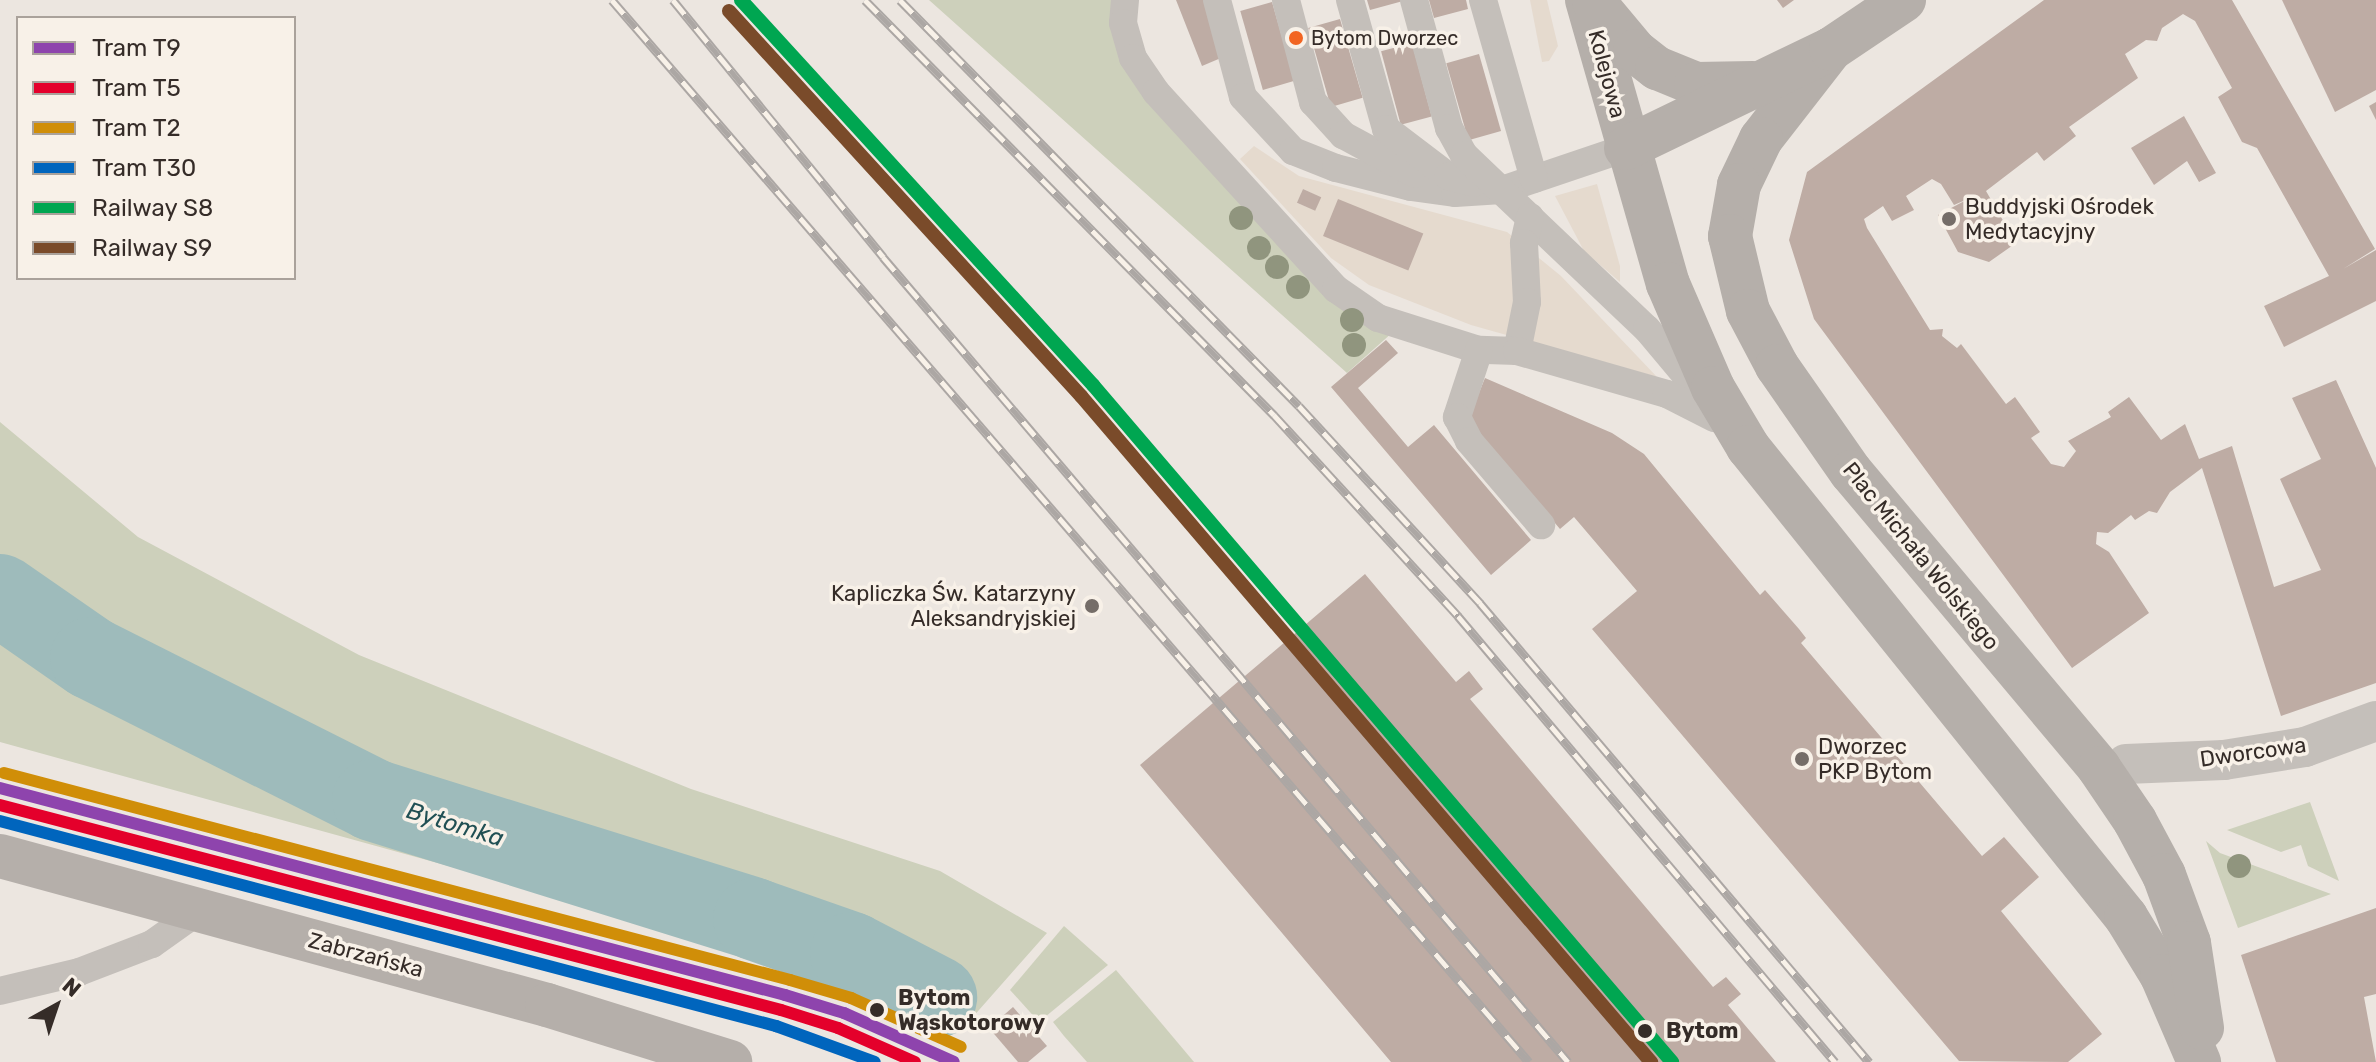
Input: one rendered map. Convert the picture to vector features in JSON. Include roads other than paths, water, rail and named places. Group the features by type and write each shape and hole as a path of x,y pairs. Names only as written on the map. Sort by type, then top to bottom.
{"main road":[{"path":"1590,0 1635,51 1666,72 1696,84 1764,82"},
{"name":"Kolejowa","path":"1590,0 1626,148"},
{"path":"1904,0 1831,49 1626,148 1688,337 1748,447 2126,917 2162,976 2199,1062"},
{"name":"Plac Michała Wolskiego","path":"1831,49 1761,139 1739,185 1730,236 1748,311 1777,366 1851,472 2099,768 2135,821 2164,875 2189,943 2207,1062"},
{"name":"Zabrzańska","path":"0,856 547,1005 730,1062"}],"street":[{"name":"Dworcowa","path":"2126,764 2224,760 2305,747 2376,721"}],"lane":[{"path":"1125,0 1123,23 1133,58 1156,92 1336,289 1378,318 1479,350 1517,351 1705,410 1748,447"},
{"path":"1217,0 1243,97 1293,151 1336,168 1411,187 1455,193 1502,190 1626,148"},
{"path":"1286,0 1313,102 1343,135 1391,166 1439,183 1502,190"},
{"path":"1350,0 1386,129 1448,176 1502,190"},
{"path":"1414,0 1449,128 1464,155 1647,329 1748,447"},
{"path":"1483,0 1534,179"},
{"path":"1517,351 1527,302 1524,243 1530,217"},
{"path":"1479,350 1457,417 1469,441 1541,525"},
{"path":"0,991 79,972 152,944 200,910"}],"waterway":[{"name":"Bytomka","path":"0,595 91,658 373,800 754,919 851,953 936,997"}],"railway":[{"path":"612,0 1529,1062"},
{"path":"673,0 883,257 1568,1062"},
{"path":"865,0 1274,415 1458,616 1835,1062"},
{"path":"900,0 1299,406 1480,603 1869,1062"}],"tram line":[{"name":"T2","path":"4,773 790,980 851,998 961,1047"},
{"name":"T9","path":"0,788 785,995 844,1013 954,1062"},
{"name":"T5","path":"0,805 781,1010 838,1028 915,1062"},
{"name":"T30","path":"0,821 776,1026 875,1062"}],"rail line":[{"name":"S8","path":"741,0 1093,385 1672,1062"},
{"name":"S9","path":"729,11 1081,396 1651,1062"}],"place":[{"name":"Bytom Dworzec","path":"1296,38"},
{"name":"Buddyjski Ośrodek Medytacyjny","path":"1949,219"},
{"name":"Kapliczka Św. Katarzyny Aleksandryjskiej","path":"1092,606"},
{"name":"Dworzec PKP Bytom","path":"1802,759"},
{"name":"Bytom Wąskotorowy","path":"877,1010"},
{"name":"Bytom","path":"1645,1031"}]}
